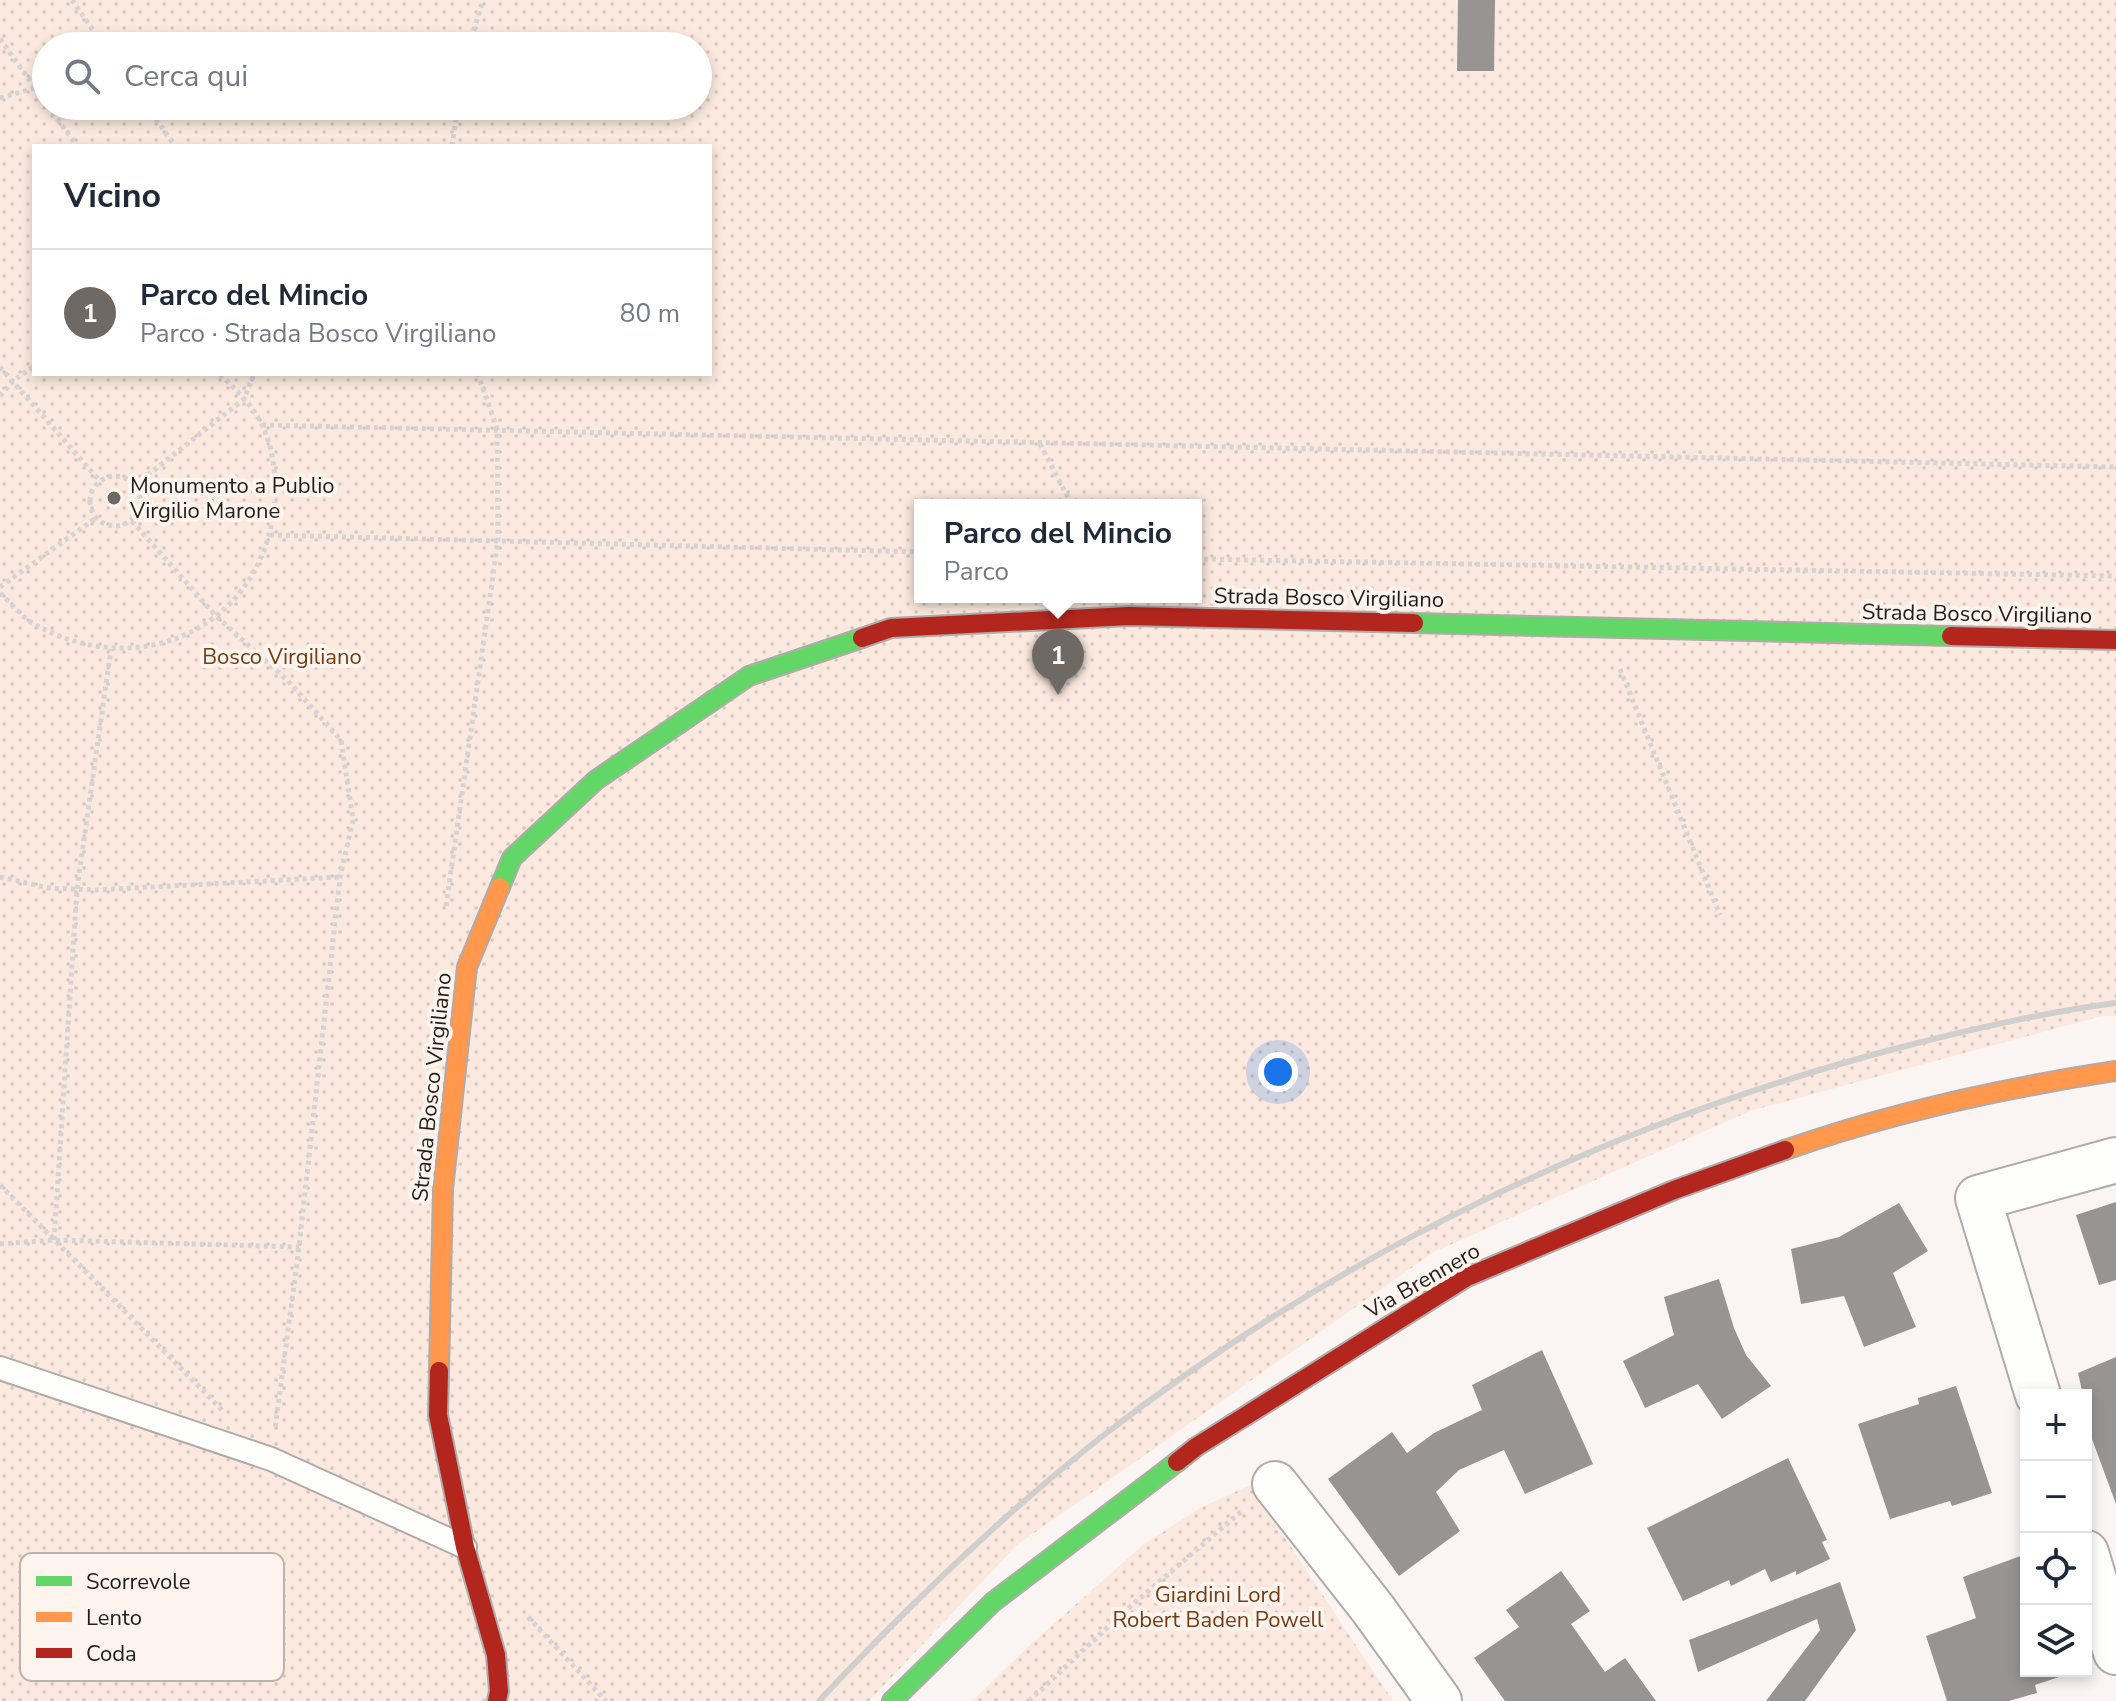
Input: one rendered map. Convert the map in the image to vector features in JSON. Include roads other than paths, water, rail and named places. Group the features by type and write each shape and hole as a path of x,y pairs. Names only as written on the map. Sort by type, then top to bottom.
{"street":[{"name":"Strada Bosco Virgiliano","path":"497,1701 496,1655 465,1547 438,1415 443,1189 467,967 512,858 596,780 749,676 891,628 1129,616 2116,640"},
{"name":"Via Brennero","path":"892,1701 993,1602 1196,1447 1467,1277 1674,1190 1848,1128 2017,1086 2116,1071"},
{"path":"2036,1389 1978,1198 2116,1160"},
{"path":"1275,1484 1373,1609 1439,1701"},
{"path":"2092,1573 2116,1652"}],"lane":[{"path":"0,1368 271,1459 465,1547"}],"railway":[{"path":"819,1701 955,1564 1100,1438 1190,1371 1284,1310 1381,1253 1583,1155 1688,1114 1794,1078 1902,1047 2008,1022 2116,1003"}],"place":[{"name":"Monumento a Publio Virgilio Marone","path":"114,498"},
{"name":"Parco del Mincio","path":"1058,695"}],"park label":[{"name":"Bosco Virgiliano","path":"282,656"},
{"name":"Giardini Lord Robert Baden Powell","path":"1218,1606"}]}
